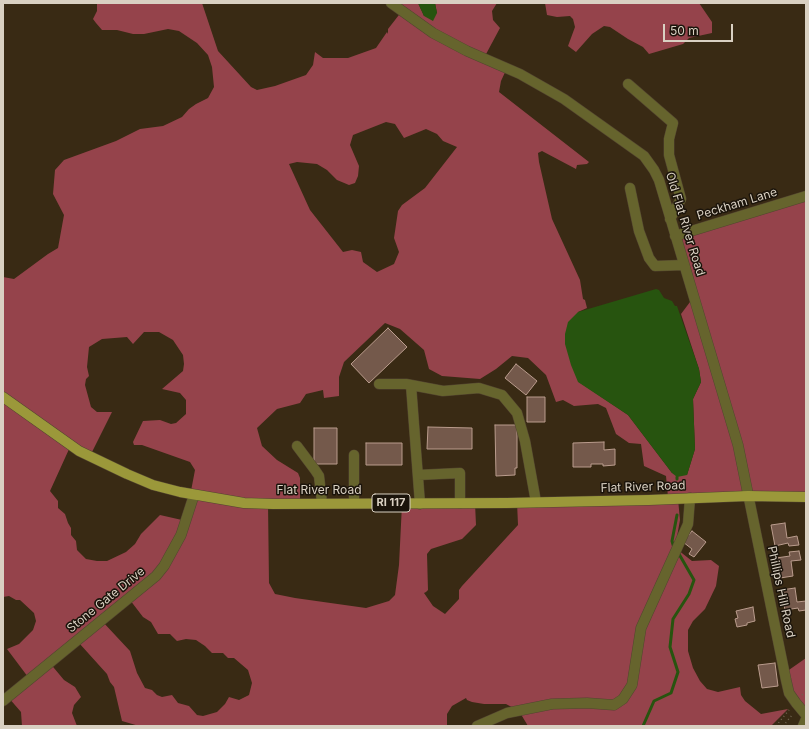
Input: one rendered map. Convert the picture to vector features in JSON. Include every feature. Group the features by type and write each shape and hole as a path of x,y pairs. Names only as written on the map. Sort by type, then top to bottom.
{"main road":[{"name":"Flat River Road","path":"3,397 66,443 91,458 153,485 194,495 244,503 420,504 748,496 806,497"}],"street":[{"name":"Old Flat River Road","path":"391,3 433,33 467,51 520,74 564,99 644,156 659,180 738,445 748,496"},
{"path":"628,84 673,123 669,139 669,155 681,199 670,219"},
{"path":"630,188 639,231 649,258 655,266 684,266"},
{"name":"Peckham Lane","path":"675,236 806,196"},
{"path":"379,384 411,385 443,391 479,388 502,395 517,413 525,441 536,502"},
{"path":"411,385 420,504"},
{"path":"297,446 319,476 322,503"},
{"path":"354,455 354,503"},
{"path":"418,475 460,473 460,503"},
{"name":"Stone Gate Drive","path":"3,700 156,576 164,566 181,535 194,495"},
{"name":"Phillips Hill Road","path":"748,496 789,693 796,703"},
{"path":"477,726 507,713 552,704 587,703 614,705 623,699 632,685 641,628 688,524 690,498"},
{"path":"796,703 806,715"},
{"path":"803,726 806,719"}],"path":[{"path":"468,3 471,6"},
{"path":"776,726 796,703"}],"shaded area":[{"path":"97,3 202,3 218,51 251,87 257,90 275,86 306,75 313,65 315,52 323,58 348,58 376,48 387,32 388,34 388,29 402,11 393,3 418,3 424,16 437,13 435,3 497,3 492,11 493,20 500,28 485,56 507,68 501,81 499,92 589,162 587,164 577,165 576,169 542,151 538,153 552,219 580,280 583,299 585,300 587,308 578,312 579,382 628,415 672,473 687,475 695,449 693,399 701,382 699,369 681,314 693,298 677,241 806,196 806,496 678,499 680,520 676,542 678,550 692,561 711,560 719,566 716,586 705,609 693,621 688,630 688,651 693,668 700,681 707,689 718,692 740,687 741,695 745,701 761,714 788,709 771,726 528,726 519,711 506,704 484,704 472,702 466,698 452,706 447,714 447,726 139,726 122,721 114,687 107,674 79,643 49,662 64,680 75,687 81,697 74,705 72,713 77,726 22,726 21,712 8,697 28,677 7,649 19,644 33,630 36,621 34,613 20,600 16,600 9,596 3,597 3,277 14,279 58,248 64,215 53,194 55,170 64,160 116,141 140,129 163,126 182,117 189,109 208,98 214,87 212,67 208,55 197,43 179,31 168,29 144,34 133,34 117,30 102,30 93,19 97,11","holes":["386,122 395,124 404,138 426,129 437,134 443,141 457,147 425,188 402,205 398,211 394,238 399,252 394,264 377,272 363,262 361,252 352,250 343,252 310,210 289,164 297,162 317,164 327,170 337,180 349,185 355,183 358,176 359,166 350,145 353,135","385,323 400,329 424,350 429,369 442,376 480,379 496,369 512,356 528,358 546,375 556,402 563,400 574,406 598,404 606,408 616,434 629,443 641,444 644,466 666,476 668,497 517,502 518,525 462,586 459,590 459,599 445,614 433,606 424,593 428,590 427,554 431,549 462,539 476,525 475,503 402,504 399,565 395,595 389,601 366,608 275,594 269,583 268,503 300,502 300,478 298,473 277,460 262,446 257,428 277,409 300,403 306,394 323,390 324,398 339,396 339,377 344,362","144,332 159,332 173,340 183,355 183,371 162,389 180,393 186,400 186,414 176,423 171,424 160,420 143,421 133,442 134,445 142,445 190,462 195,470 191,491 182,520 160,515 141,534 135,544 126,552 107,561 86,559 77,550 76,541 71,535 71,528 65,514 58,508 58,501 50,491 70,447 91,454 112,412 97,412 91,407 85,385 86,379 89,376 87,367 89,347 102,339 127,337 133,344","130,600 143,617 151,622 158,634 170,634 177,641 186,639 196,640 212,653 223,653 228,658 234,658 248,670 252,683 249,695 239,700 229,697 225,704 217,712 203,716 197,715 189,706 178,703 172,695 162,697 157,695 152,690 145,688 137,673 130,651 102,621"]},
{"path":"418,3 435,3 437,13 433,21 424,16"},
{"path":"545,3 699,3 712,22 712,33 689,38 683,44 649,54 643,47 610,27 604,26 592,34 576,52 568,46 575,27 573,19 570,16 557,17 547,15"},
{"path":"656,289 659,290 664,298 672,301 675,306 677,306 699,369 701,382 693,399 695,449 687,475 677,477 672,473 628,415 578,382 565,344 565,334 568,322 578,312"},
{"path":"806,658 806,714 795,701 786,672"}],"building":[{"path":"388,328 407,347 369,383 351,364"},
{"path":"516,364 537,381 526,395 505,378"},
{"path":"527,397 545,397 545,422 527,422"},
{"path":"495,425 517,425 517,468 515,468 515,475 496,476"},
{"path":"428,427 472,428 472,449 427,449"},
{"path":"314,428 337,428 337,464 314,464"},
{"path":"604,442 604,450 615,449 615,465 603,466 603,464 591,464 591,467 573,467 573,443"},
{"path":"366,443 402,443 402,465 366,465"},
{"path":"785,523 787,538 797,536 799,545 789,546 788,543 775,546 771,525"},
{"path":"692,531 706,542 694,557 689,554 692,549 683,542"},
{"path":"799,551 801,560 791,561 793,576 780,578 776,558 790,556 789,552"},
{"path":"795,588 797,602 806,601 806,610 799,611 798,608 785,610 781,590"},
{"path":"753,607 755,621 747,623 747,625 737,627 735,619 738,618 736,611"},
{"path":"775,663 778,686 762,688 758,665"}],"waterway":[{"path":"674,548 672,541 677,515"},
{"path":"643,726 654,701 671,693 678,672 670,647 673,619 689,594 694,580 679,554"}]}
